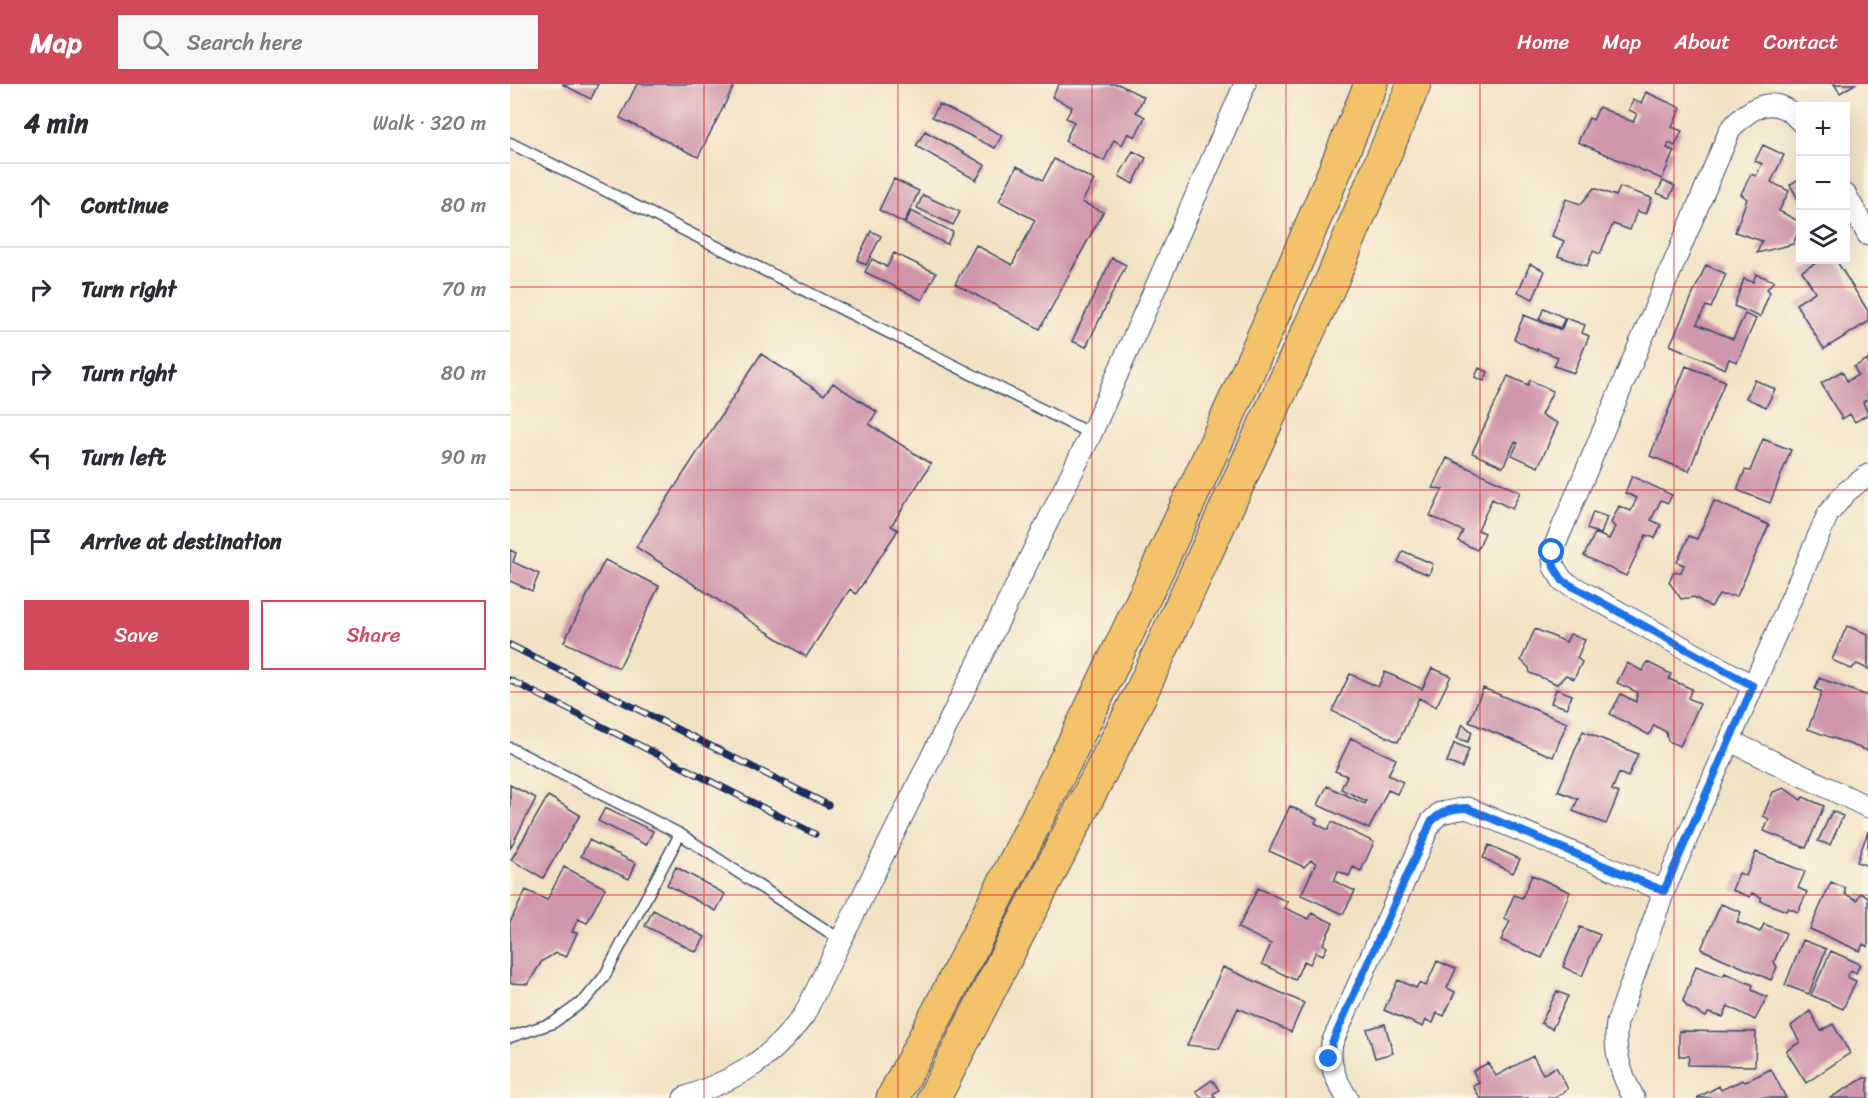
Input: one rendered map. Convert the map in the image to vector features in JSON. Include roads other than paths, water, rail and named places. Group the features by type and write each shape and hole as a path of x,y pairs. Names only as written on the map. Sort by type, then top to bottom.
{"highway":[{"path":"893,1098 1107,681 1294,272 1371,84"},
{"path":"934,1098 1140,696 1331,282 1414,84"}],"street":[{"path":"684,1098 752,1068 782,1044 804,1015 1091,434 1245,84"},
{"path":"1753,686 1563,581 1554,567 1552,552 1730,130 1747,110 1767,105 1791,111 1796,117"},
{"path":"1850,204 1868,235"},
{"path":"1634,1098 1619,1062 1615,1036 1664,891 1828,514 1846,492 1868,475"},
{"path":"1730,741 1868,807"},
{"path":"1347,1098 1334,1076 1329,1059 1332,1043 1431,822 1440,813 1456,808 1467,808 1664,891"}],"lane":[{"path":"510,143 1091,434"},
{"path":"510,748 680,834 841,940"},
{"path":"510,1037 553,1023 585,1000 604,977 680,834"}],"railway":[{"path":"510,645 828,805"},
{"path":"510,680 815,834"}]}
